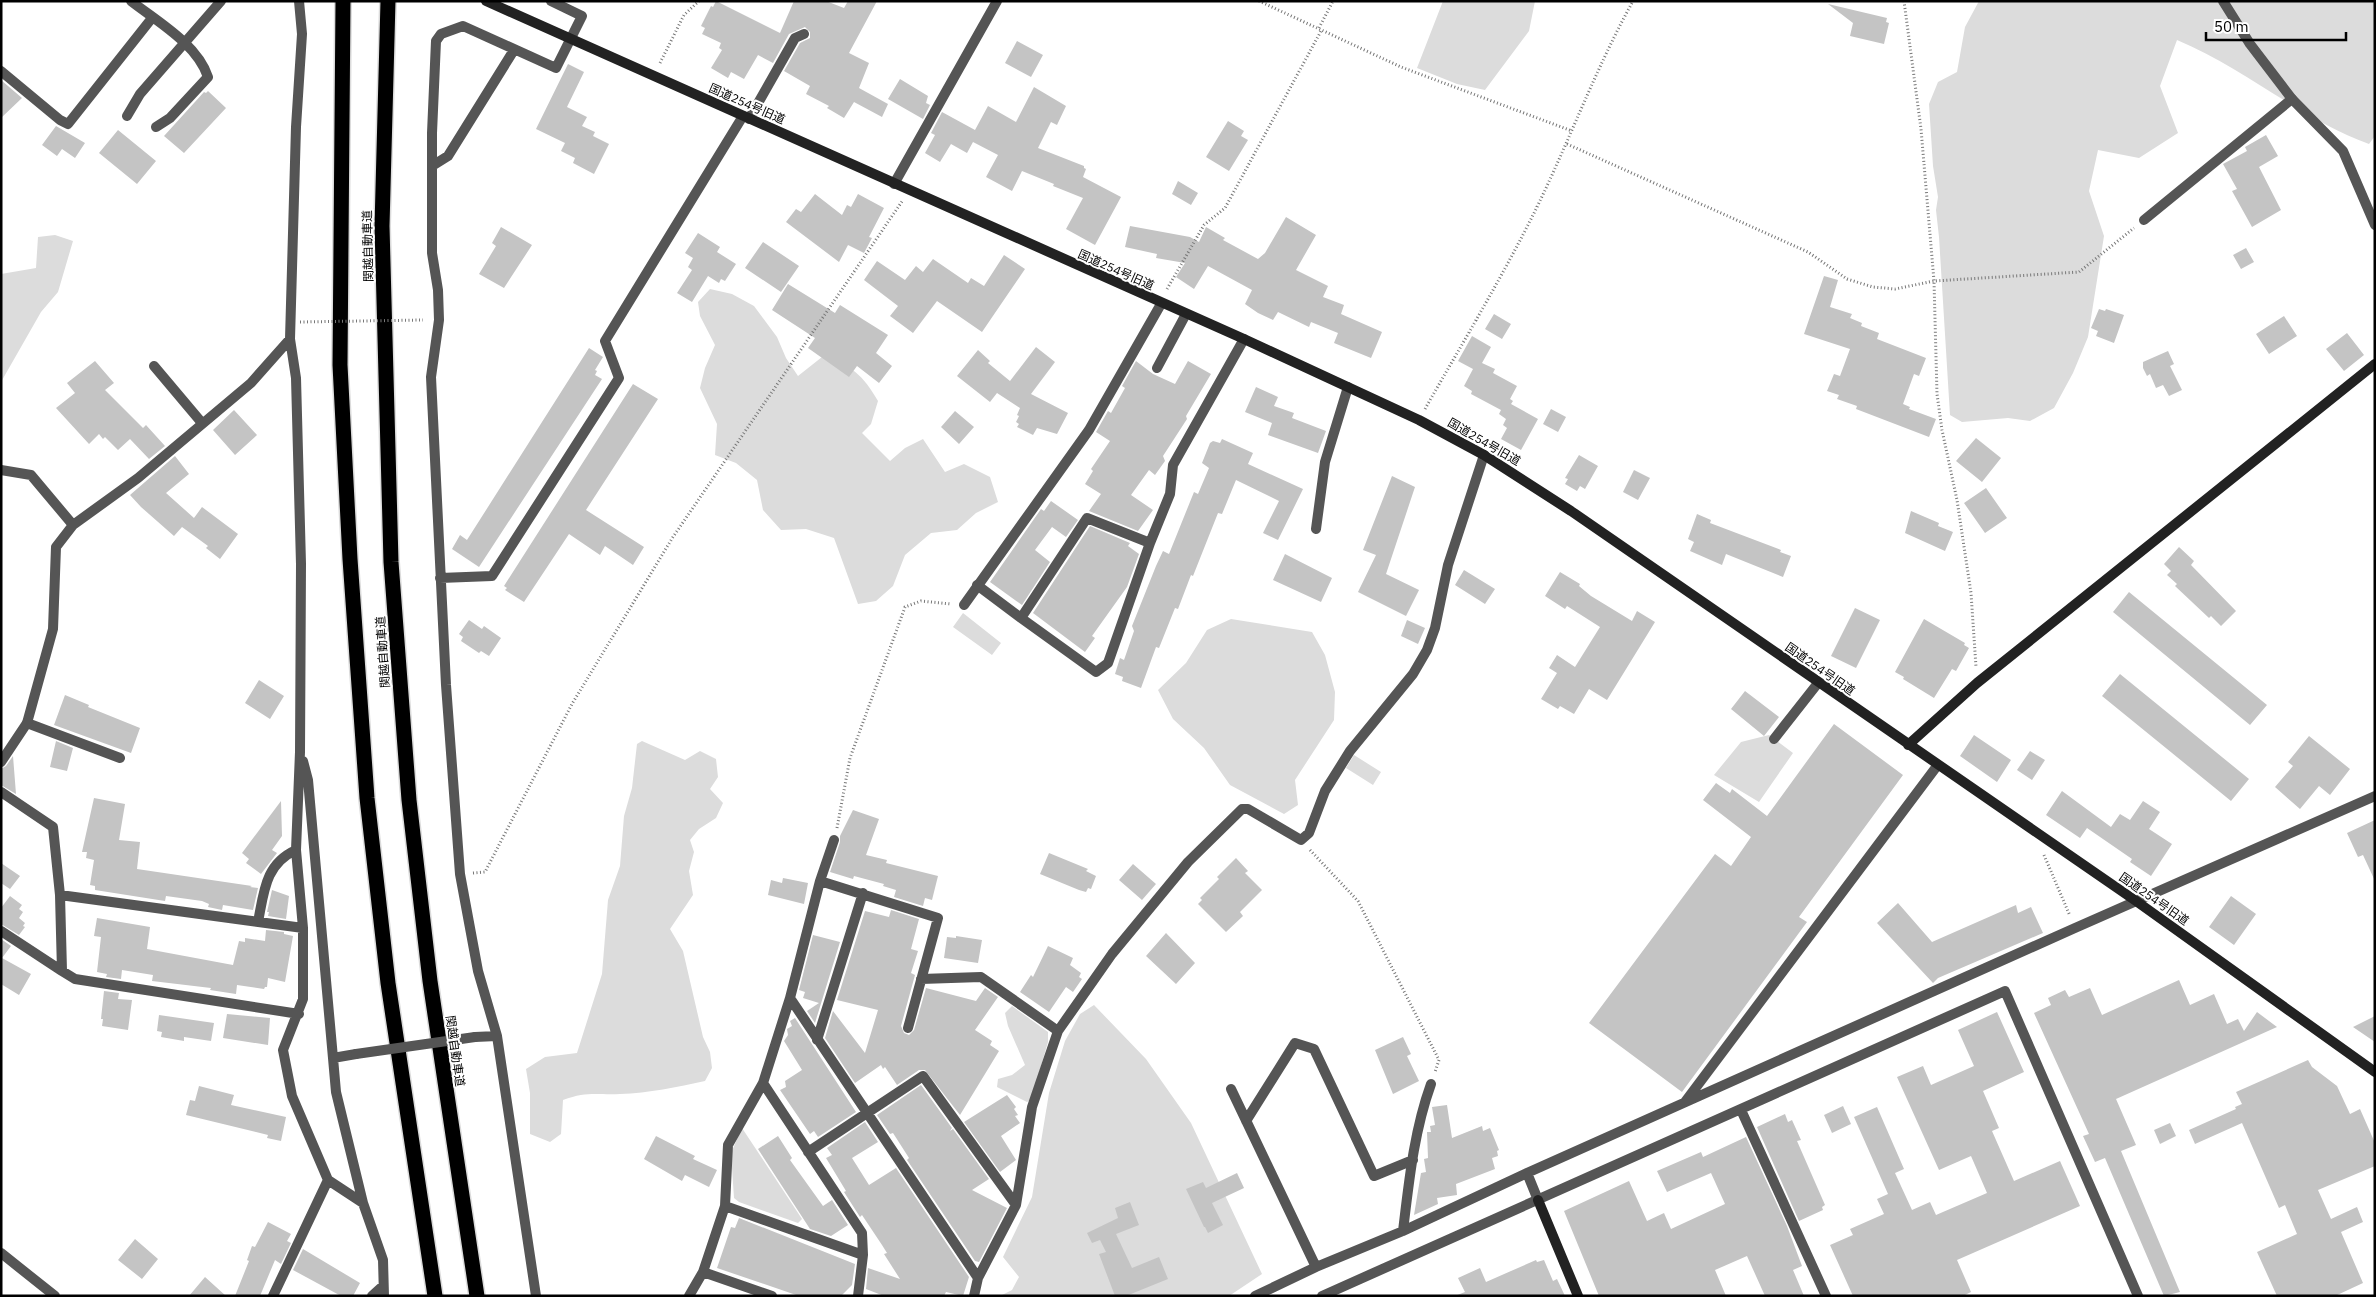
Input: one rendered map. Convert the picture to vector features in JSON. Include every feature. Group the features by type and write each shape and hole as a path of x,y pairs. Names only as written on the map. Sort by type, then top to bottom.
{"highway":[{"name":"関越自動車道","path":"344,1 340,365 350,568 367,798 388,983 435,1296"},
{"name":"関越自動車道","path":"388,1 382,226 392,562 409,800 429,972 477,1296"}],"street":[{"path":"131,1 185,44 204,66 208,77 170,118 156,127"},
{"path":"127,116 140,94 221,1"},
{"path":"299,1 302,34 296,127 290,339 296,378 301,564 300,752 296,850 303,928 304,999 283,1050 292,1096 328,1180 363,1203"},
{"name":"国道254号旧道","path":"486,1 1161,304 1244,339 1419,420 1484,455 1571,512 1937,766 2136,901 2375,1072"},
{"path":"536,1296 498,1036 478,971 460,874 446,685 431,377 439,320 438,290 432,253 432,166 436,41 440,34 463,26 556,68 582,16 551,1"},
{"path":"894,184 997,1"},
{"path":"2223,1 2250,44 2292,99 2343,151 2375,225"},
{"path":"1,71 60,120 68,124 152,18"},
{"path":"440,578 492,576 619,378 606,341 795,38 804,34"},
{"path":"432,166 448,156 514,50"},
{"path":"2144,220 2292,99"},
{"path":"964,605 1089,430 1161,304"},
{"path":"1157,368 1186,314"},
{"path":"1,762 27,723 53,629 56,546 73,525 138,478 251,383 290,339"},
{"path":"977,585 1096,672 1108,663 1150,543 1170,494 1173,465 1244,339"},
{"path":"1908,745 1977,682 2375,364"},
{"path":"154,366 202,423"},
{"path":"1316,529 1325,462 1348,387"},
{"path":"974,1296 978,1278 1016,1205 1032,1106 1058,1031 1112,954 1188,862 1242,809 1248,809 1301,840 1309,833 1325,790 1350,751 1413,674 1428,650 1435,628 1448,565 1484,455"},
{"path":"1,470 31,474 73,525"},
{"path":"1020,618 1087,518 1150,543"},
{"path":"1774,739 1818,683"},
{"path":"27,723 120,758"},
{"path":"300,752 308,780 336,1092 363,1203 382,1260 384,1291 372,1296"},
{"path":"1684,1103 1937,766"},
{"path":"1,792 53,827 60,895 62,971"},
{"path":"1255,1296 2075,928 2375,796"},
{"path":"689,1296 703,1272 725,1206 728,1145 763,1083 790,998 820,881 834,840"},
{"path":"258,922 266,880 282,856 296,850"},
{"path":"820,881 938,918 908,1028"},
{"path":"817,1040 862,893"},
{"path":"60,895 303,928"},
{"path":"1,930 75,979 299,1014"},
{"path":"921,979 981,977 1058,1031"},
{"path":"1322,1296 2005,991 2138,1296"},
{"path":"790,998 978,1278"},
{"path":"333,1058 475,1036 498,1036"},
{"path":"1246,1121 1295,1043 1314,1049 1374,1176 1413,1160"},
{"path":"808,1152 923,1076 1016,1205"},
{"path":"763,1083 862,1234 864,1255 858,1296"},
{"path":"1403,1230 1413,1160 1424,1103 1431,1084"},
{"path":"1231,1089 1316,1267"},
{"path":"1740,1110 1826,1296"},
{"path":"1527,1173 1578,1296"},
{"path":"272,1296 328,1180"},
{"path":"725,1206 864,1255"},
{"path":"1,1253 55,1296"},
{"path":"703,1272 772,1296"}],"path":[{"path":"654,76 684,15 699,1"},
{"path":"1259,1 1401,67 1572,131"},
{"path":"1161,304 1169,283 1204,225 1225,208 1320,30 1333,1"},
{"path":"1419,420 1513,254 1567,144 1609,46 1633,1"},
{"path":"1904,1 1921,128 1934,281 1937,394 1942,430 1957,500 1971,593 1977,682"},
{"path":"1567,144 1808,252 1847,279 1860,284 1895,289 1934,281 2079,272 2144,220"},
{"path":"460,874 485,872 572,704 673,536 909,191"},
{"path":"300,322 423,320"},
{"path":"834,840 850,758 906,607 921,601 964,605"},
{"path":"2035,832 2075,928"},
{"path":"1301,840 1358,901 1439,1060 1431,1084"}],"shaded area":[{"path":"1443,1 1535,1 1529,31 1485,90 1457,84 1417,68"},
{"path":"1979,1 2375,1 2375,136 2369,144 2344,134 2320,121 2202,51 2177,40 2160,86 2178,133 2139,158 2098,150 2089,191 2104,236 2088,337 2073,373 2054,408 2030,421 2008,418 1962,422 1950,415 1936,210 1938,197 1933,166 1929,104 1938,82 1957,72 1965,27"},
{"path":"55,235 73,241 58,292 41,312 1,382 1,274 36,268 38,237"},
{"path":"710,289 732,294 754,306 777,337 786,358 798,376 822,357 856,372 867,384 878,401 871,424 862,433 890,461 905,448 923,439 945,472 964,464 990,477 998,502 976,513 957,530 931,533 905,555 893,586 876,601 858,604 834,538 806,529 781,530 763,510 757,480 736,463 715,455 717,424 700,388 705,368 715,345 700,316 698,302"},
{"path":"963,613 1001,643 992,655 953,627"},
{"path":"1231,619 1312,632 1325,655 1335,692 1334,720 1295,780 1298,805 1284,814 1230,785 1204,748 1173,719 1158,690 1186,663 1207,630"},
{"path":"1769,735 1793,753 1759,802 1714,775 1741,742"},
{"path":"642,741 685,760 700,751 716,759 718,777 710,789 723,803 716,818 699,829 690,840 694,852 689,871 693,895 670,929 683,951 703,1037 710,1052 712,1068 705,1081 652,1091 620,1094 585,1094 563,1100 561,1134 550,1142 530,1134 530,1093 526,1069 545,1057 577,1053 602,974 608,900 620,866 624,816 632,788 637,744"},
{"path":"1354,755 1381,772 1373,785 1346,768"},
{"path":"1094,1005 1146,1059 1191,1123 1262,1274 1229,1296 1000,1296 1012,1290 1019,1277 1003,1257 1032,1197 1049,1093 1065,1041 1080,1014"},
{"path":"1012,1006 1048,1032 1048,1042 1031,1100 1027,1102 997,1087 998,1079 1012,1075 1025,1065 1008,1026 1005,1013"},
{"path":"742,1128 802,1219 798,1223 739,1202 734,1198 731,1153"}],"building":[{"path":"716,1 780,33 794,1 826,1 844,8 848,1 877,1 849,53 869,63 859,88 888,104 882,117 854,102 844,118 827,108 829,106 806,94 810,86 784,71 800,43 810,38 810,32 805,27 789,34 773,63 758,55 744,79 731,72 728,78 711,68 722,50 719,48 721,43 702,34 705,28 701,26 711,6 713,7"},
{"path":"1828,4 1887,18 1886,22 1889,23 1884,44 1850,36 1853,23"},
{"path":"1017,41 1043,55 1031,77 1005,63"},
{"path":"568,64 584,72 567,107 587,117 582,126 595,132 593,136 609,144 594,174 573,163 575,158 561,151 565,143 536,129"},
{"path":"900,79 928,96 926,103 930,105 923,119 888,99"},
{"path":"1,80 22,98 1,118"},
{"path":"1034,87 1066,106 1057,125 1051,122 1038,148 1084,166 1086,169 1083,177 1121,197 1095,245 1066,229 1083,198 1022,171 1012,191 986,177 998,155 973,142 967,153 951,144 940,162 925,153 935,135 931,133 942,112 975,130 988,106 1016,122"},
{"path":"208,91 226,108 184,153 164,136 204,92"},
{"path":"1228,121 1244,131 1241,136 1248,140 1229,171 1206,157"},
{"path":"56,126 85,143 75,158 62,149 57,156 42,145"},
{"path":"118,130 156,161 137,184 99,153"},
{"path":"2266,135 2278,156 2259,167 2281,210 2252,227 2232,191 2237,189 2223,164 2247,151 2245,147"},
{"path":"1178,181 1198,193 1191,205 1172,194"},
{"path":"815,194 842,215 847,205 851,207 858,194 884,208 869,237 872,238 864,253 848,245 839,262 786,222 796,209 801,212"},
{"path":"1286,217 1316,235 1296,270 1328,286 1323,297 1344,305 1341,314 1382,332 1371,358 1334,343 1338,333 1311,322 1309,327 1278,312 1273,320 1258,313 1245,304 1252,290 1208,266 1194,289 1176,277 1185,263 1156,258 1157,254 1125,247 1130,226 1190,237 1199,242 1206,227 1225,238 1223,240 1258,259 1265,253"},
{"path":"501,227 532,245 504,288 479,274 496,246 492,243"},
{"path":"698,233 720,247 717,252 736,264 725,281 721,279 719,283 708,276 692,302 677,293 692,270 688,267 693,258 685,253"},
{"path":"763,242 799,266 781,292 745,268"},
{"path":"2246,248 2254,262 2241,269 2233,255"},
{"path":"1004,255 1025,269 982,332 937,301 913,333 890,316 898,306 864,280 877,261 905,280 916,266 923,272 933,259 968,283 971,278 984,286"},
{"path":"1824,276 1838,280 1830,307 1852,314 1850,318 1862,323 1861,326 1879,333 1877,339 1926,358 1919,376 1914,374 1903,404 1910,407 1909,409 1936,419 1929,437 1856,409 1857,406 1837,399 1839,395 1827,391 1834,374 1840,376 1850,349 1804,334"},
{"path":"788,284 835,313 840,305 888,335 876,353 892,366 879,383 857,366 849,377 808,348 815,338 772,310"},
{"path":"2099,309 2105,311 2106,309 2124,315 2114,343 2096,336 2098,331 2091,328"},
{"path":"1494,314 1511,324 1502,339 1485,329"},
{"path":"2284,316 2297,336 2269,354 2256,334"},
{"path":"2347,333 2364,355 2344,371 2326,349"},
{"path":"1472,336 1491,347 1482,363 1495,369 1493,373 1517,386 1510,399 1513,401 1511,404 1538,419 1521,450 1501,439 1507,428 1503,425 1506,419 1499,414 1501,410 1471,394 1472,391 1464,386 1473,369 1458,361"},
{"path":"1036,347 1055,362 1031,394 1068,413 1057,434 1037,428 1033,435 1017,427 1019,424 1016,422 1019,416 1017,415 1020,408 997,393 990,402 957,376 978,350 990,361 988,363 1010,381"},
{"path":"589,348 603,357 595,370 597,371 595,375 602,379 479,567 452,549 460,535 467,540"},
{"path":"2168,351 2174,364 2170,366 2182,390 2169,396 2163,385 2156,388 2150,374 2147,376 2143,368 2143,362"},
{"path":"95,361 114,383 105,390 143,428 146,425 165,446 149,459 130,439 118,450 105,437 103,439 99,434 89,444 56,408 75,393 67,383"},
{"path":"1136,361 1153,374 1175,384 1188,361 1211,374 1186,416 1187,419 1163,456 1165,461 1155,475 1149,470 1131,495 1153,510 1138,531 1089,511 1101,494 1085,484 1093,471 1091,469 1110,441 1096,432 1108,411 1111,413 1125,388 1122,386"},
{"path":"633,384 658,399 586,510 644,547 633,565 605,546 600,555 569,534 524,602 505,590 507,588 504,586"},
{"path":"1256,387 1278,397 1274,406 1294,413 1292,418 1326,431 1318,453 1268,435 1272,423 1245,412"},
{"path":"1551,409 1566,417 1558,432 1543,424"},
{"path":"234,410 257,435 235,455 213,430"},
{"path":"955,411 974,427 959,444 941,427"},
{"path":"1976,438 2001,458 1982,482 1956,461"},
{"path":"1222,439 1253,453 1248,464 1303,489 1278,540 1263,533 1279,501 1236,480 1222,514 1218,513 1178,609 1175,608 1159,648 1156,647 1141,688 1122,681 1123,677 1115,674 1120,658 1124,660 1134,631 1132,626 1156,566 1163,551 1169,554 1194,492 1198,494 1209,468 1202,463 1210,443 1213,441 1220,443"},
{"path":"1579,455 1598,466 1585,489 1580,486 1577,491 1565,484 1568,479 1565,478"},
{"path":"175,456 189,474 166,493 194,518 202,507 238,534 220,559 206,548 208,546 182,527 174,536 130,495"},
{"path":"1634,470 1650,478 1638,500 1623,492"},
{"path":"1392,476 1415,487 1386,574 1419,590 1406,616 1358,592 1376,555 1363,550"},
{"path":"1986,488 2007,518 1985,533 1964,503"},
{"path":"1051,501 1078,520 1066,537 1052,527 1035,550 1050,562 1022,605 990,582 1041,509 1044,511"},
{"path":"1911,511 1939,523 1938,526 1953,532 1945,551 1905,533"},
{"path":"1697,514 1711,520 1710,523 1781,550 1780,552 1791,556 1783,577 1726,554 1722,565 1690,551 1694,542 1688,539"},
{"path":"1090,526 1130,543 1128,546 1139,554 1127,587 1092,636 1095,638 1085,652 1033,613"},
{"path":"2179,547 2194,561 2191,565 2236,611 2221,626 2211,616 2209,618 2175,586 2177,584 2167,575 2171,571 2164,564"},
{"path":"1285,554 1332,578 1321,602 1273,580"},
{"path":"1464,570 1495,589 1485,604 1455,585"},
{"path":"1560,572 1580,584 1579,586 1591,596 1632,621 1637,611 1655,622 1607,700 1589,689 1574,714 1560,706 1558,709 1541,699 1557,673 1549,668 1557,655 1575,667 1600,627 1567,606 1565,609 1545,596"},
{"path":"2129,592 2267,705 2250,725 2113,612"},
{"path":"1855,608 1880,620 1856,668 1831,656"},
{"path":"1924,619 1965,643 1964,645 1969,648 1956,671 1952,669 1934,698 1895,672"},
{"path":"469,620 482,629 484,626 501,638 489,656 481,651 479,653 461,641 463,637 459,634"},
{"path":"1407,620 1425,628 1418,644 1401,636"},
{"path":"2120,674 2249,779 2231,801 2102,696"},
{"path":"259,680 284,696 270,719 245,703"},
{"path":"1745,691 1779,717 1764,736 1731,709"},
{"path":"65,695 89,705 88,707 140,728 131,753 54,725"},
{"path":"1834,724 1903,775 1799,917 1807,922 1682,1092 1589,1023 1715,854 1731,866 1751,837 1703,800 1716,783 1730,793 1732,789 1767,816"},
{"path":"1974,735 2011,760 1997,782 1960,756"},
{"path":"2309,736 2350,769 2330,795 2319,786 2300,809 2275,787 2293,766 2288,762"},
{"path":"56,741 73,748 67,771 50,767"},
{"path":"2030,751 2045,760 2032,780 2017,770"},
{"path":"13,756 16,794 1,785 1,769 6,766"},
{"path":"2062,791 2111,827 2120,814 2130,820 2143,801 2160,812 2149,829 2172,844 2151,876 2130,862 2132,859 2087,828 2080,838 2046,815"},
{"path":"94,798 125,804 119,840 140,842 137,869 258,888 253,910 223,905 222,910 208,907 209,904 202,901 166,896 165,901 95,890 95,886 90,885 94,860 86,858 87,852 82,852"},
{"path":"281,801 282,836 272,850 277,853 261,874 246,863 249,859 242,853"},
{"path":"853,810 879,819 866,855 887,860 886,863 938,876 932,900 925,898 923,906 894,897 896,890 883,886 884,884 854,876 853,879 830,872 840,842 840,836"},
{"path":"2375,820 2375,881 2363,855 2358,857 2347,833"},
{"path":"1049,853 1088,869 1086,871 1096,876 1091,889 1088,888 1086,892 1079,890 1040,874"},
{"path":"1236,858 1248,871 1245,873 1262,890 1240,912 1243,916 1226,932 1198,904 1202,900 1200,898 1219,879 1217,877"},
{"path":"1,863 20,876 10,889 1,883"},
{"path":"1133,864 1156,884 1142,900 1119,880"},
{"path":"783,878 808,883 804,904 768,895 771,880 782,883"},
{"path":"272,890 289,896 286,919 268,916 269,912 267,912"},
{"path":"10,896 22,905 19,909 23,912 19,918 25,923 23,926 25,927 19,935 1,924 1,908"},
{"path":"2231,896 2256,914 2234,945 2209,927"},
{"path":"1898,903 1932,942 2016,905 2018,913 2031,907 2043,933 1938,978 1933,983 1877,923"},
{"path":"891,910 919,919 911,949 918,951 911,973 915,975 901,1026 904,1033 909,1035 914,1030 926,988 976,1001 985,988 998,997 975,1030 992,1041 990,1045 999,1051 960,1115 925,1070 919,1070 897,1085 885,1067 883,1069 881,1065 855,1083 825,1038 833,1011 865,1053 878,1010 837,1000 865,911 889,917"},
{"path":"97,918 150,927 147,949 233,965 239,941 245,942 245,938 265,941 266,930 284,932 284,934 293,936 285,982 268,978 267,987 264,989 237,985 236,994 210,990 211,988 152,981 153,975 122,970 121,979 106,977 107,974 97,972 101,937 94,936"},
{"path":"1166,933 1195,963 1176,984 1146,956"},
{"path":"813,935 840,942 815,1023 807,1011 819,1003 803,998 805,992 799,990"},
{"path":"956,936 982,940 978,963 944,958 947,937 956,938"},
{"path":"1,939 11,946 2,958 31,974 19,995 1,984"},
{"path":"1048,946 1073,958 1070,965 1081,973 1079,977 1082,979 1073,992 1066,987 1049,1012 1020,992 1031,975 1033,977"},
{"path":"2179,980 2190,1005 2214,994 2227,1024 2238,1019 2244,1031 2257,1012 2277,1027 2116,1099 2136,1145 2121,1151 2180,1292 2164,1296 2105,1158 2095,1162 2083,1136 2089,1134 2034,1013 2051,1005 2048,998 2065,990 2069,997 2090,988 2102,1015"},
{"path":"104,991 119,993 118,999 132,1000 128,1030 102,1026"},
{"path":"1997,1012 2024,1072 1983,1091 1999,1128 1992,1131 2014,1181 2060,1161 2080,1206 1957,1260 1971,1292 1963,1296 1853,1296 1830,1245 1853,1235 1850,1229 1884,1214 1877,1199 1888,1194 1854,1117 1877,1107 1904,1169 1895,1173 1912,1210 1930,1202 1936,1215 1987,1193 1971,1156 1939,1170 1897,1077 1923,1066 1931,1085 1974,1066 1958,1030"},
{"path":"227,1014 270,1018 268,1045 223,1038"},
{"path":"159,1015 214,1023 211,1041 184,1037 184,1041 161,1037 162,1032 157,1031"},
{"path":"2375,1016 2375,1042 2353,1027"},
{"path":"795,1018 856,1112 818,1137 814,1131 810,1134 780,1090 786,1087 785,1081 802,1070 784,1041 788,1035 787,1029 792,1026 790,1021"},
{"path":"1403,1037 1411,1054 1407,1056 1419,1081 1393,1094 1375,1050"},
{"path":"2308,1060 2312,1067 2337,1086 2350,1114 2360,1109 2375,1143 2375,1166 2318,1190 2331,1219 2357,1207 2363,1222 2341,1232 2363,1283 2335,1296 2277,1296 2257,1252 2297,1234 2285,1205 2279,1208 2242,1123 2195,1144 2189,1130 2236,1109 2235,1107 2242,1104 2236,1092"},
{"path":"921,1085 952,1128 950,1131 953,1129 989,1179 972,1190 1007,1208 979,1262 975,1261 907,1160 909,1158 893,1133 890,1134 877,1115"},
{"path":"199,1086 234,1095 231,1105 286,1117 281,1141 267,1138 268,1135 186,1115 190,1100 195,1101"},
{"path":"1007,1095 1016,1107 1014,1109 1018,1115 1015,1116 1020,1123 1001,1136 1016,1160 1000,1172 964,1122"},
{"path":"1447,1105 1452,1138 1482,1126 1483,1131 1490,1128 1499,1150 1497,1151 1498,1156 1492,1158 1495,1169 1456,1184 1457,1195 1437,1198 1438,1204 1414,1215 1421,1173 1426,1172 1424,1159 1428,1158 1427,1132 1431,1132 1430,1126 1435,1125 1432,1107"},
{"path":"1843,1106 1851,1124 1832,1133 1824,1115"},
{"path":"1785,1114 1788,1122 1792,1120 1801,1140 1797,1141 1825,1205 1822,1207 1823,1210 1799,1221 1757,1127"},
{"path":"865,1122 878,1142 852,1158 869,1185 896,1168 969,1277 963,1296 946,1292 944,1296 884,1296 866,1289 868,1268 900,1279 884,1254 887,1253 862,1215 860,1217 826,1158 832,1155 827,1148"},
{"path":"2170,1123 2176,1136 2160,1144 2154,1130"},
{"path":"656,1136 695,1156 693,1159 717,1170 709,1187 685,1175 682,1181 644,1159"},
{"path":"778,1136 792,1158 790,1160 823,1206 832,1200 848,1225 831,1236 810,1229 758,1149"},
{"path":"1746,1137 1787,1226 1802,1266 1793,1270 1804,1296 1765,1296 1747,1256 1715,1270 1726,1296 1599,1296 1564,1211 1629,1181 1647,1221 1664,1213 1671,1229 1725,1204 1711,1173 1667,1192 1657,1171 1701,1152 1703,1157"},
{"path":"1237,1173 1244,1188 1212,1203 1223,1225 1208,1233 1186,1189 1203,1182 1206,1188"},
{"path":"1130,1202 1139,1225 1116,1234 1132,1268 1159,1257 1168,1279 1126,1296 1115,1296 1099,1254 1106,1252 1100,1240 1092,1243 1087,1233 1118,1218 1115,1208"},
{"path":"739,1218 855,1264 852,1285 841,1296 799,1296 717,1268 731,1227 735,1228"},
{"path":"268,1222 291,1234 287,1241 291,1243 281,1264 275,1260 260,1296 235,1296 249,1261 247,1260 252,1246 255,1247"},
{"path":"135,1239 158,1259 142,1279 118,1260"},
{"path":"303,1249 360,1283 353,1296 341,1296 293,1270"},
{"path":"1536,1260 1537,1262 1544,1260 1553,1281 1557,1279 1565,1296 1455,1296 1465,1292 1458,1278 1480,1268 1486,1282"},
{"path":"205,1277 226,1296 189,1296"}]}
